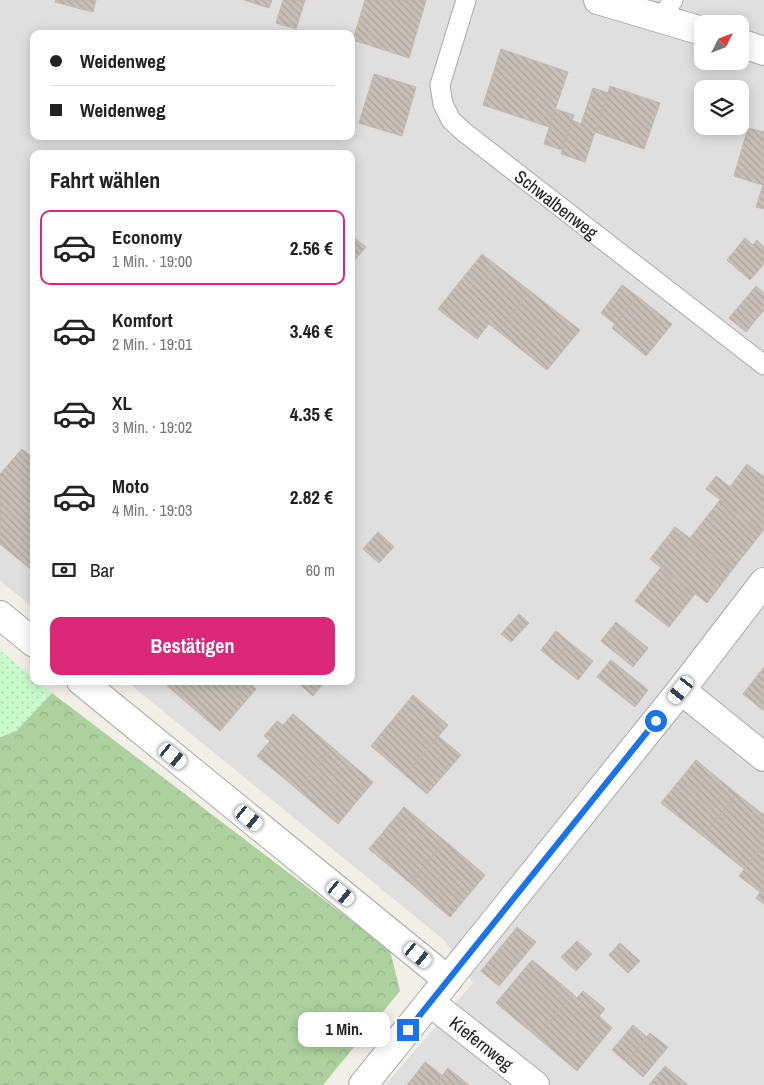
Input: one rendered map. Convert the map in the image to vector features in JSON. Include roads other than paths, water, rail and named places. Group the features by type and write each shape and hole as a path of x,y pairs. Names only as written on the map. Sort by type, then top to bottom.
{"street":[{"path":"598,0 667,9 694,26"},
{"path":"749,46 764,51"},
{"path":"363,1085 681,690 764,582"},
{"path":"0,615 30,640"},
{"path":"86,685 448,980"},
{"path":"681,690 764,756"},
{"name":"Kiefernweg","path":"430,1002 535,1085"}],"lane":[{"name":"Schwalbenweg","path":"466,0 440,85 443,104 451,120 764,365"}]}
